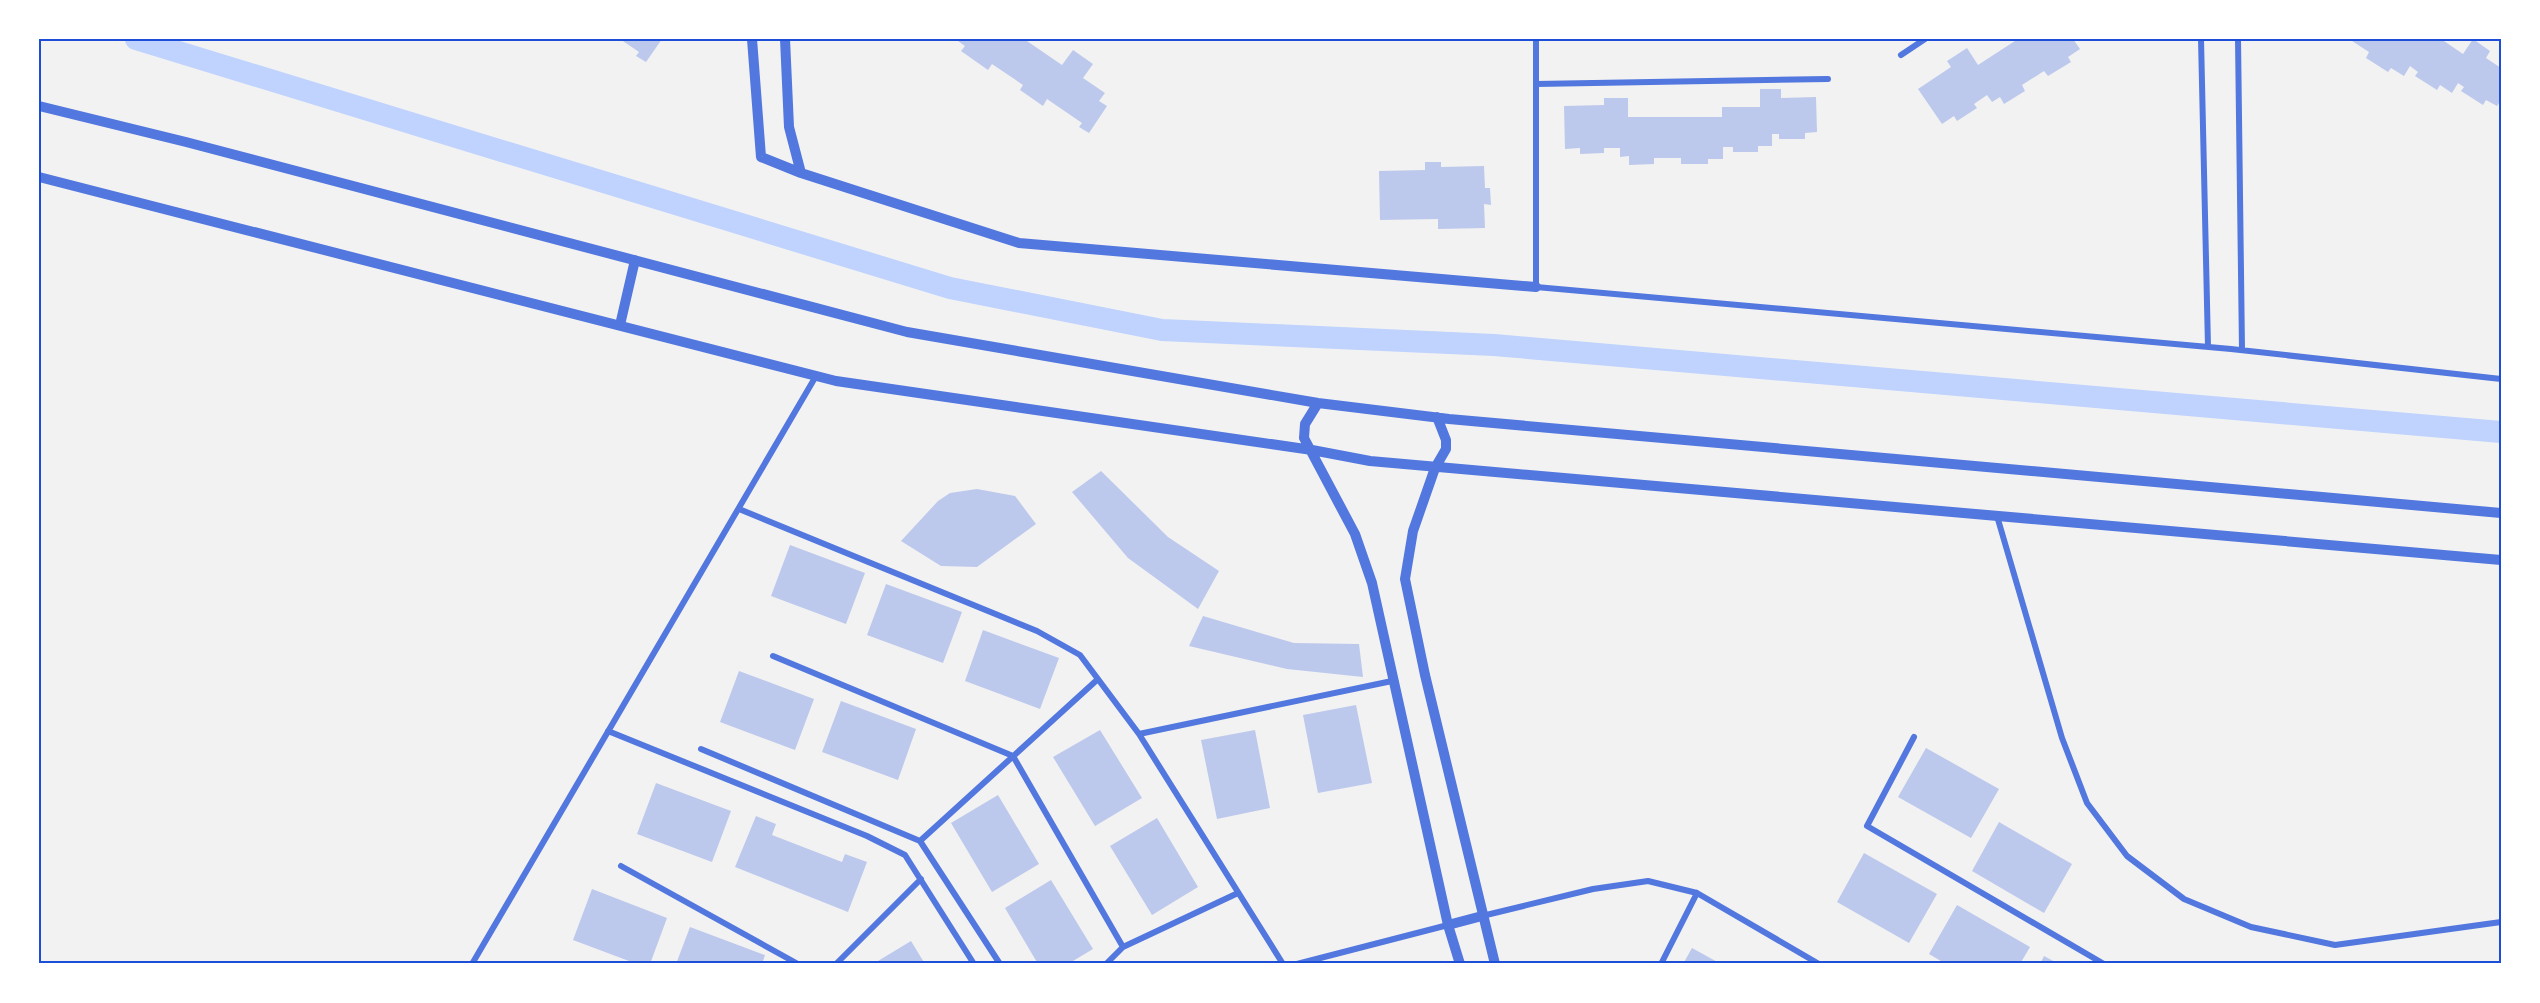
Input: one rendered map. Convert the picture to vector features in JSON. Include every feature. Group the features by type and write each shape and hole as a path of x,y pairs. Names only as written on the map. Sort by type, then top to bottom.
{"street":[{"path":"752,39 761,157 801,173 1019,243 2242,350 2501,379"},
{"path":"785,39 789,127 801,173"},
{"path":"1536,39 1536,287"},
{"path":"1901,55 1925,39"},
{"path":"2201,39 2208,347"},
{"path":"2238,39 2242,350"},
{"path":"1536,84 1828,80"},
{"path":"39,106 186,142 907,332 1318,403 1437,417 2501,513"},
{"path":"39,177 816,376 1312,450 1370,461 2501,560"},
{"path":"620,325 635,260"},
{"path":"472,964 816,376"},
{"path":"1318,403 1305,424 1304,438 1355,534 1372,583 1448,924 1460,964"},
{"path":"1437,417 1446,440 1446,449 1435,468 1413,531 1405,579 1495,964"},
{"path":"739,509 1037,632 1080,655 1139,734 1283,964"},
{"path":"1997,515 2062,738 2087,802 2127,856 2184,899 2251,927 2335,945 2501,922"},
{"path":"773,656 1013,756 1123,946"},
{"path":"920,841 1098,679"},
{"path":"1139,734 1392,681"},
{"path":"608,731 867,836 905,855 974,964"},
{"path":"1914,737 1867,826 2104,964"},
{"path":"701,749 920,841 1000,964"},
{"path":"621,866 798,964"},
{"path":"836,964 921,879"},
{"path":"1297,964 1593,889 1647,881 1696,893 1819,964"},
{"path":"1106,964 1123,946 1238,893"},
{"path":"1661,964 1696,893"}],"building":[{"path":"620,39 662,39 646,62 636,56 639,52"},
{"path":"955,39 1024,39 1062,65 1073,50 1093,64 1083,78 1105,93 1099,101 1107,106 1089,133 1079,127 1082,123 1047,99 1043,106 1020,90 1023,85 992,64 988,70 961,51 965,46"},
{"path":"2018,39 2073,39 2080,49 2068,57 2071,62 2048,76 2044,71 2022,85 2025,91 2004,104 2000,97 1992,102 1987,95 1974,104 1977,108 1957,121 1954,116 1942,124 1918,89 1951,67 1947,61 1967,48 1978,65"},
{"path":"2349,39 2441,39 2463,54 2473,39 2490,51 2486,58 2501,68 2501,100 2497,106 2486,100 2483,105 2461,91 2464,87 2458,83 2452,93 2440,85 2437,90 2415,76 2418,72 2410,66 2404,76 2391,68 2388,72 2366,58 2369,52"},
{"path":"1760,89 1781,89 1781,98 1816,97 1817,132 1805,133 1805,139 1779,139 1779,134 1772,134 1772,146 1758,146 1758,152 1733,152 1733,147 1723,147 1723,159 1708,159 1708,164 1681,164 1681,158 1654,158 1654,164 1629,165 1629,156 1620,157 1620,148 1604,148 1604,153 1580,154 1580,148 1565,149 1564,106 1604,105 1604,98 1628,98 1628,117 1722,117 1722,107 1760,107"},
{"path":"1425,162 1441,162 1441,167 1484,166 1485,188 1490,188 1491,205 1484,204 1485,228 1438,229 1438,219 1380,220 1379,171 1425,170"},
{"path":"1101,471 1168,537 1219,571 1198,609 1128,558 1072,492"},
{"path":"977,489 1015,496 1036,524 977,567 941,566 901,541 938,501 950,493"},
{"path":"790,545 865,573 846,624 771,596"},
{"path":"886,584 962,612 943,663 867,635"},
{"path":"1203,616 1294,643 1359,644 1363,677 1287,669 1189,646"},
{"path":"983,630 1059,658 1040,709 965,681"},
{"path":"739,671 814,699 795,750 720,722"},
{"path":"841,701 916,729 898,780 822,752"},
{"path":"1356,705 1372,783 1318,793 1303,715"},
{"path":"1100,730 1142,798 1095,826 1053,757"},
{"path":"1255,730 1270,808 1217,819 1201,740"},
{"path":"1926,748 1999,789 1971,838 1898,797"},
{"path":"656,783 731,811 712,862 637,834"},
{"path":"998,795 1039,864 992,892 951,823"},
{"path":"756,816 776,824 772,835 842,862 845,854 867,862 848,912 735,867"},
{"path":"1157,818 1198,887 1152,915 1110,846"},
{"path":"1999,822 2072,864 2044,913 1972,871"},
{"path":"1864,853 1937,894 1909,943 1837,902"},
{"path":"1051,880 1093,949 1068,964 1038,964 1005,908"},
{"path":"592,889 667,918 650,964 637,964 573,940"},
{"path":"1957,905 2030,947 2020,964 1946,964 1929,954"},
{"path":"690,927 765,955 762,964 676,964"},
{"path":"911,941 925,964 873,964"},
{"path":"1692,948 1721,964 1683,964"},
{"path":"2044,956 2059,964 2040,964"}],"waterway":[{"path":"136,39 950,288 1162,330 1494,345 2501,432"}]}
